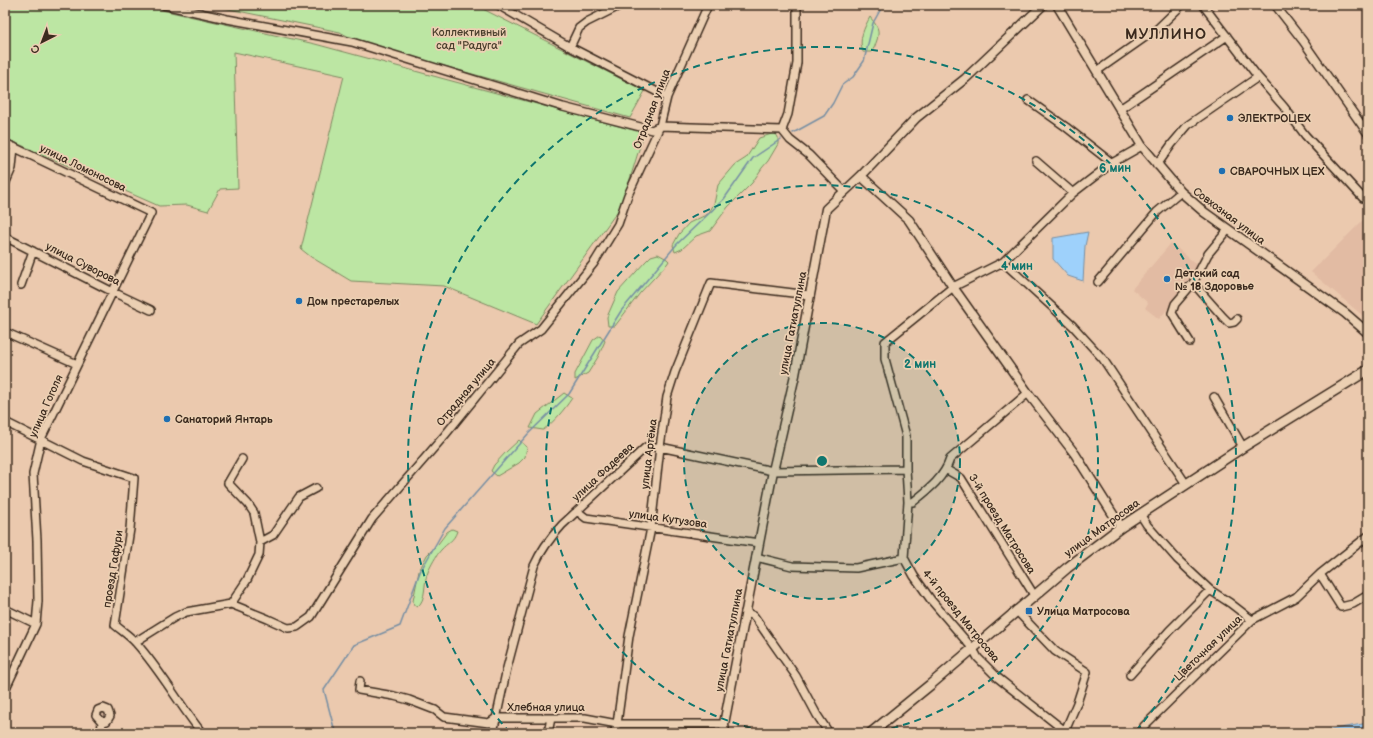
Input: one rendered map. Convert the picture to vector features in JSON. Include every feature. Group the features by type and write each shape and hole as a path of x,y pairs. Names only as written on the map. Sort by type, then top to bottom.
{"main road":[{"name":"улица Матросова","path":"871,733 973,649 1034,595 1121,527 1243,447 1368,370"}],"street":[{"path":"164,5 227,19 352,42 563,107 652,130 660,126 782,130 790,140 809,155 844,191"},
{"path":"498,5 570,47 667,97"},
{"path":"570,47 579,28 587,22 621,5"},
{"name":"Отрадная улица","path":"231,604 288,628 297,627 311,617 372,519 445,435 519,344 541,329 594,263 618,224 628,195 660,126 667,97 708,5"},
{"path":"782,130 788,114 797,63 796,5"},
{"name":"улица Гатиатуллина","path":"725,733 724,724 745,612 773,471 790,397 826,209 861,176 916,118 966,78 1043,5"},
{"name":"Совхозная улица","path":"1057,5 1142,146 1181,192 1204,212 1345,313 1368,333"},
{"path":"1097,71 1157,29 1182,5"},
{"path":"1203,5 1305,135 1363,198 1368,197"},
{"path":"1275,5 1303,41 1368,134"},
{"path":"1120,109 1227,36"},
{"path":"1157,165 1188,125 1258,77"},
{"path":"1028,100 1066,127 1112,164"},
{"name":"улица Ломоносова","path":"5,143 150,213"},
{"path":"756,557 792,566 856,568 904,558 908,502 906,436 885,359 885,342 953,287 1003,262 1073,193 1112,164 1142,146"},
{"path":"5,184 12,168 14,147"},
{"path":"1036,161 1073,193"},
{"path":"861,176 909,220 953,287 1028,393 1075,454 1121,527"},
{"path":"1098,282 1157,212 1181,192"},
{"name":"улица Гоголя","path":"5,690 36,624 38,601 37,540 33,474 41,439 150,213"},
{"path":"1190,342 1172,313 1175,304 1193,283 1208,254 1228,230"},
{"name":"улица Суворова","path":"5,236 151,310"},
{"path":"22,285 33,251"},
{"path":"1003,262 1073,326 1102,359 1186,484"},
{"name":"улица Артёма","path":"614,733 617,724 629,636 651,528 660,447 668,397 675,372 710,282 809,295"},
{"path":"1193,283 1229,323 1234,322 1237,319"},
{"path":"5,332 77,364"},
{"path":"908,502 913,502 931,488 946,470 950,460 1028,393"},
{"path":"1214,397 1243,447"},
{"path":"5,422 41,439"},
{"name":"проезд Гафури","path":"41,439 83,461 134,478 130,529 115,625 135,642 161,674 202,733"},
{"name":"улица Фадеева","path":"493,733 507,668 534,566 540,552 550,538 577,511 646,447 660,447 773,471 906,468"},
{"path":"135,642 175,616 186,612 231,604 247,580 259,555 260,542 254,513 248,504 228,483 242,459"},
{"name":"3-й проезд Матросова","path":"946,470 961,478 1034,595"},
{"path":"260,542 273,535 299,497 316,488"},
{"name":"улица Кутузова","path":"577,511 586,518 759,543"},
{"path":"1140,514 1147,525 1177,559 1210,590 1230,602 1252,620"},
{"name":"Цветочная улица","path":"1144,726 1252,620 1296,597 1320,574 1368,536"},
{"name":"4-й проезд Матросова","path":"904,558 931,600 973,649 978,658 998,678 1065,731 1077,703 1087,672 1055,651 1016,610"},
{"path":"1320,574 1341,608 1354,604 1368,595"},
{"path":"1130,675 1169,631 1210,590"},
{"path":"5,609 36,624"},
{"path":"745,612 754,616 796,676 817,715 829,733"},
{"name":"Хлебная улица","path":"360,681 359,690 409,700 436,710 444,717 489,723 496,718 586,718 617,724 724,724"},
{"path":"548,733 551,718"},
{"path":"101,733 102,722"}],"shaded area":[{"path":"1368,215 1368,320 1311,272"},
{"name":"Детский сад № 18 Здоровье","path":"1171,243 1202,269 1159,319 1145,308 1148,303 1132,289"}],"green space":[{"path":"5,5 139,5 315,44 644,133 622,205 536,324 444,286 351,281 311,257 301,249 344,76 234,52 238,188 220,189 208,211 187,205 159,206 5,138"},
{"name":"Коллективный сад \"Радуга\"","path":"209,5 475,5 645,91 630,118 358,42 340,32"},
{"path":"870,17 877,28 878,36 875,46 871,52 863,52 861,39"},
{"path":"775,133 778,137 778,144 752,183 728,207 710,231 696,236 682,249 675,252 673,245 679,234 689,223 708,214 714,204 718,185 735,165 746,158 759,138"},
{"path":"658,254 669,261 667,264 640,293 615,326 608,326 607,317 618,292 651,256"},
{"path":"600,335 605,341 598,357 588,373 575,380 575,374 593,340"},
{"path":"564,393 572,398 555,419 543,430 530,428 537,414"},
{"path":"519,440 527,447 525,457 519,463 497,476 491,471 494,465"},
{"path":"452,529 457,531 456,534 452,540 439,552 432,564 427,576 424,596 417,607 414,605 413,601 419,571 427,555 447,532"}],"water":[{"path":"1088,232 1085,246 1083,281 1068,276 1053,259 1053,238"},
{"path":"1368,723 1368,733 1320,733 1335,729"}],"waterway":[{"path":"793,133 824,116 833,103 842,85 853,77 864,61 873,23 883,5"},
{"path":"339,733 334,728 324,690 354,645 400,626 420,572 445,528 528,434 569,394 621,311 677,244 724,199 753,158 781,139"}],"place":[{"name":"ЭЛЕКТРОЦЕХ","path":"1230,118"},
{"name":"СВАРОЧНЫХ ЦЕХ","path":"1222,171"},
{"name":"Детский сад № 18 Здоровье","path":"1167,279"},
{"name":"Дом престарелых","path":"299,301"},
{"name":"Санаторий Янтарь","path":"167,419"},
{"name":"Улица Матросова","path":"1029,611"}],"district":[{"name":"МУЛЛИНО","path":"1166,34"}]}
